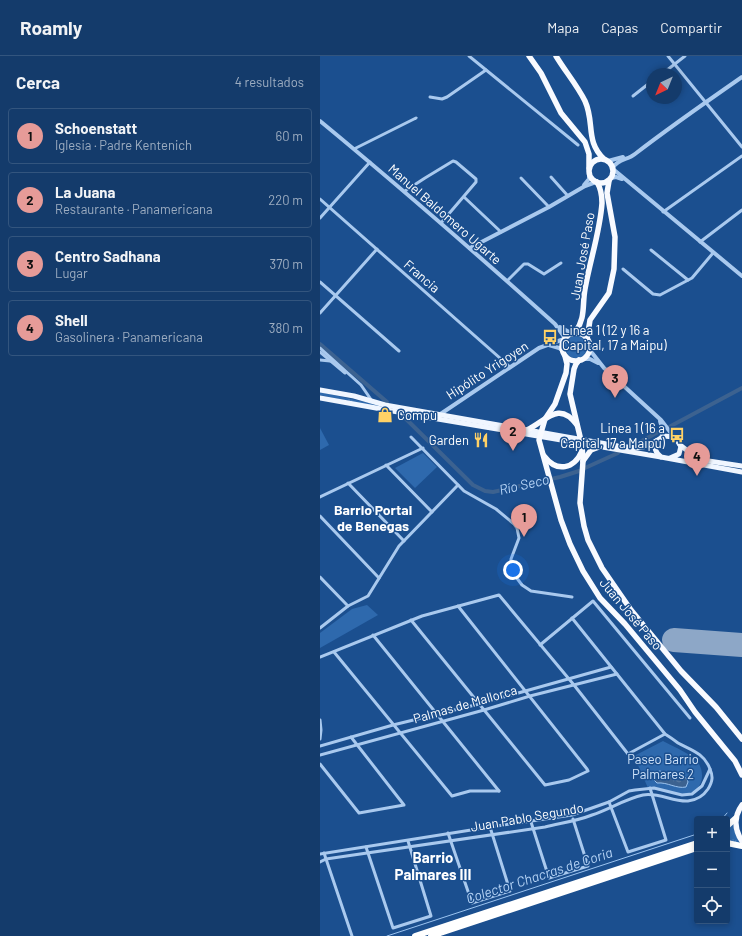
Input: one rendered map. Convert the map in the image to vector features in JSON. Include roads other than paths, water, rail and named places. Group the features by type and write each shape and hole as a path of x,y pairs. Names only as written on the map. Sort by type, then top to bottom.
{"highway":[{"name":"Juan José Paso","path":"529,56 541,73 561,113 585,142 589,154 590,174 592,180 597,182 602,196 601,211 585,288 583,318 581,324 574,333"},
{"path":"556,56 586,103 590,118 594,147 613,169"},
{"path":"589,168 594,161 599,159 606,160"},
{"name":"Juan José Paso","path":"587,339 590,320 609,293 614,269 615,237 607,193 613,169"},
{"path":"597,182 602,183 610,179"},
{"path":"540,435 545,419 555,404 567,368 562,344 565,339 574,333 583,335 587,339 589,349 586,356 580,360 571,360 564,353"},
{"name":"Juan José Paso","path":"580,360 574,369 570,394 582,442 583,461 580,495 581,514 588,540 602,568 639,621 681,671 716,707 742,739"},
{"path":"527,430 553,414 562,413 571,418 578,427"},
{"name":"Juan José Paso","path":"540,435 542,453 561,520 583,572 604,603 625,624 680,690 695,712 735,761 742,775"},
{"path":"583,461 591,450 599,447"},
{"path":"542,453 553,464 563,467 575,462 582,451"},
{"path":"730,823 736,818 742,804"},
{"path":"736,818 737,830 742,841"},
{"path":"416,936 694,844"},
{"path":"730,844 742,846"},
{"path":"431,936 694,849"}],"main road":[{"path":"320,390 354,396 399,411 582,442 637,448 650,445 659,439 670,436 676,439 680,445 693,455 702,460 742,466"},
{"path":"320,398 388,407"},
{"path":"399,411 439,415 527,430 540,435"},
{"path":"659,439 655,449 661,457"},
{"path":"582,442 599,447 670,458 742,472"},
{"path":"670,458 678,454 681,450 680,445"}],"street":[{"path":"469,56 578,145"},
{"path":"668,56 742,147"},
{"path":"670,68 686,56"},
{"path":"430,97 442,99 447,97 486,70"},
{"path":"741,273 713,253 613,169 618,162 632,156 742,77"},
{"path":"633,96 646,86"},
{"path":"354,149 416,118"},
{"name":"Manuel Baldomero Ugarte","path":"320,122 405,191 555,324 566,331 574,333"},
{"path":"606,160 628,155 643,148"},
{"path":"663,212 742,156"},
{"path":"405,191 430,174 453,161 456,162 477,181 441,223"},
{"path":"320,218 370,162"},
{"path":"618,162 616,168 618,174"},
{"path":"581,188 587,182 590,174"},
{"path":"551,177 568,196"},
{"path":"522,178 549,207"},
{"path":"610,179 619,178 628,182"},
{"path":"470,248 549,207 581,188 597,182"},
{"path":"464,197 501,232"},
{"name":"Francia","path":"320,199 510,367"},
{"path":"700,242 742,210"},
{"path":"320,313 377,249"},
{"path":"651,250 688,280"},
{"path":"623,269 653,294 664,294 688,280 713,253"},
{"path":"507,281 524,264 528,264 544,274 562,263"},
{"path":"320,282 399,351"},
{"name":"Manuel Baldomero Ugarte","path":"555,324 565,339"},
{"name":"Hipólito Yrigoyen","path":"439,415 539,348 565,339"},
{"name":"Hipólito Yrigoyen","path":"546,345 556,346 564,353"},
{"path":"320,348 361,385 374,402"},
{"path":"589,349 604,368 660,421 663,432 659,439"},
{"path":"320,352 361,385"},
{"path":"580,360 590,359 604,368"},
{"path":"320,360 330,361"},
{"path":"657,418 661,420 676,439"},
{"path":"411,437 458,485 474,497 496,509 514,524 517,528 519,538 511,559 511,564 516,577 522,585 531,592 572,597"},
{"path":"320,497 423,448"},
{"path":"386,465 432,512"},
{"path":"348,483 404,541"},
{"path":"320,628 348,606 368,596 399,546 458,485"},
{"path":"320,516 379,578"},
{"path":"320,577 348,606"},
{"path":"320,657 411,620 498,595 574,685 628,754 665,734"},
{"path":"540,645 593,601 690,718"},
{"path":"411,620 545,785 569,780 588,772 458,606"},
{"path":"572,618 665,734 678,743 698,753 706,760 710,769"},
{"path":"334,652 452,796 470,791 499,791 373,635"},
{"name":"Palmas de Mallorca","path":"320,745 437,713 479,704 569,680 611,667"},
{"name":"Palmas de Mallorca","path":"320,755 530,696 616,674"},
{"path":"320,720 320,739"},
{"path":"320,764 359,813 404,804 351,737"},
{"name":"Juan Pablo Segundo","path":"322,854 572,815 609,802 629,791 650,788 682,795 692,794 702,786 710,769"},
{"name":"Juan Pablo Segundo","path":"320,862 326,859 368,854 574,821 612,808 632,798 646,795 687,801 698,798 708,790 713,779 710,769"},
{"path":"609,802 628,852 666,840 650,788"},
{"path":"531,822 549,878 588,866 572,815"},
{"path":"448,834 472,903 510,891 490,827"},
{"path":"366,847 393,928 431,916 408,841"},
{"path":"322,854 326,859 352,936"}],"water":[{"path":"660,771 671,776 683,776 688,782 686,787 657,783 651,777 653,773"}],"waterway":[{"name":"Río Seco","path":"320,344 387,402"},
{"name":"Río Seco","path":"669,427 742,388"},
{"name":"Río Seco","path":"403,416 473,485 485,491 493,492 560,477 579,471"},
{"name":"Río Seco","path":"638,443 660,431"},
{"name":"Río Seco","path":"585,468 618,453"},
{"name":"Colector Chacras de Coria","path":"387,936 694,835"}],"place":[{"name":"Linea 1 (12 y 16 a Capital, 17 a Maipu)","path":"550,337"},
{"name":"Centro Sadhana","path":"615,398"},
{"name":"Compu","path":"385,415"},
{"name":"Linea 1 (16 a Capital, 17 a Maipu)","path":"677,435"},
{"name":"Garden","path":"481,440"},
{"name":"La Juana","path":"513,451"},
{"name":"Shell","path":"697,476"},
{"name":"Schoenstatt","path":"524,537"}],"district":[{"name":"Barrio Portal de Benegas","path":"373,518"},
{"name":"Barrio Palmares III","path":"433,866"}],"park label":[{"name":"Paseo Barrio Palmares 2","path":"663,766"}]}
